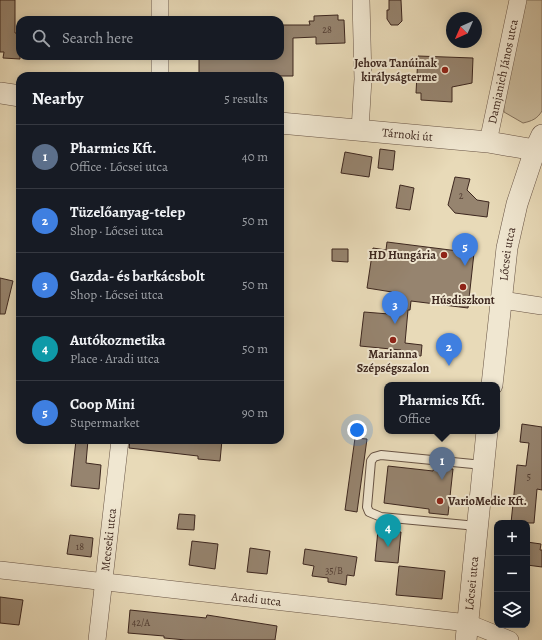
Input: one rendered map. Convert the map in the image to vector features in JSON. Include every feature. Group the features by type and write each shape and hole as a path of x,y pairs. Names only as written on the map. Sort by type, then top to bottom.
{"street":[{"path":"160,0 160,16"},
{"path":"360,130 363,79 361,0"},
{"name":"Damjanich János utca","path":"488,142 518,0"},
{"path":"160,60 160,72"},
{"path":"0,93 16,95"},
{"name":"Tárnoki út","path":"284,123 488,142 539,142"},
{"name":"Lőcsei utca","path":"492,382 507,248 517,204 539,142"},
{"path":"502,300 542,306"},
{"name":"Lőcsei utca","path":"467,632 487,434"},
{"name":"Mecseki utca","path":"97,640 120,444"},
{"name":"Aradi utca","path":"0,570 103,582 467,632 510,640"}],"lane":[{"path":"477,526 381,517 369,512 367,507 371,462 374,457 381,455 484,465"}],"shaded area":[{"path":"520,0 542,0 542,111 534,119 523,123 504,112 503,90"}],"building":[{"path":"0,0 15,0 16,59 3,58 4,52 0,52"},
{"path":"389,0 401,0 402,21 398,25 391,25 387,19"},
{"path":"338,15 338,20 344,20 345,43 316,44 316,37 293,38 293,76 284,76 284,72 199,72 199,60 284,60 284,25 310,25 309,21 314,21 314,16"},
{"name":"Jehova Tanúinak királyságterme","path":"418,56 473,58 472,83 452,87 452,102 421,100 421,93 416,93"},
{"path":"380,149 395,151 393,170 378,168"},
{"path":"345,152 372,157 369,177 341,173"},
{"path":"455,177 470,179 467,190 477,200 489,202 487,217 455,213 448,205"},
{"path":"400,185 414,188 410,210 396,208"},
{"path":"387,242 474,253 468,308 411,301 410,310 408,310 405,343 422,345 421,356 401,355 401,350 360,346 364,312 389,314 392,292 367,288 373,248 386,250"},
{"path":"332,249 348,249 348,262 332,261"},
{"path":"0,278 13,281 5,314 0,314"},
{"path":"522,424 542,427 542,490 537,489 534,523 530,523 530,520 511,520 517,465 526,466 529,443 520,442"},
{"path":"355,438 367,439 357,512 345,510"},
{"path":"76,444 88,444 86,463 101,465 99,489 71,486"},
{"path":"130,444 222,444 220,461 198,459 198,456 129,448"},
{"path":"388,466 433,471 434,467 453,469 448,515 429,513 429,509 384,503"},
{"path":"179,514 195,515 194,530 177,529"},
{"path":"378,530 401,532 398,563 375,561"},
{"path":"70,535 93,538 91,557 67,554"},
{"path":"192,541 218,544 215,569 189,565"},
{"path":"530,542 541,544 540,550 542,550 542,567 530,565"},
{"path":"250,548 270,551 267,574 247,572"},
{"path":"305,549 357,557 354,576 347,575 346,585 328,582 328,578 312,576 314,566 303,564"},
{"path":"399,566 445,571 442,599 396,595"},
{"path":"0,597 23,600 19,625 0,623"},
{"path":"130,610 206,618 207,615 277,626 275,640 186,640 164,638 164,636 128,633"}],"place":[{"name":"Jehova Tanúinak királyságterme","path":"445,70"},
{"name":"HD Hungária","path":"444,255"},
{"name":"Coop Mini","path":"465,266"},
{"name":"Húsdiszkont","path":"463,287"},
{"name":"Gazda- és barkácsbolt","path":"395,324"},
{"name":"Marianna Szépségszalon","path":"393,340"},
{"name":"Tüzelőanyag-telep","path":"449,366"},
{"name":"Pharmics Kft.","path":"442,480"},
{"name":"VarioMedic Kft.","path":"440,501"},
{"name":"Autókozmetika","path":"388,547"}]}
